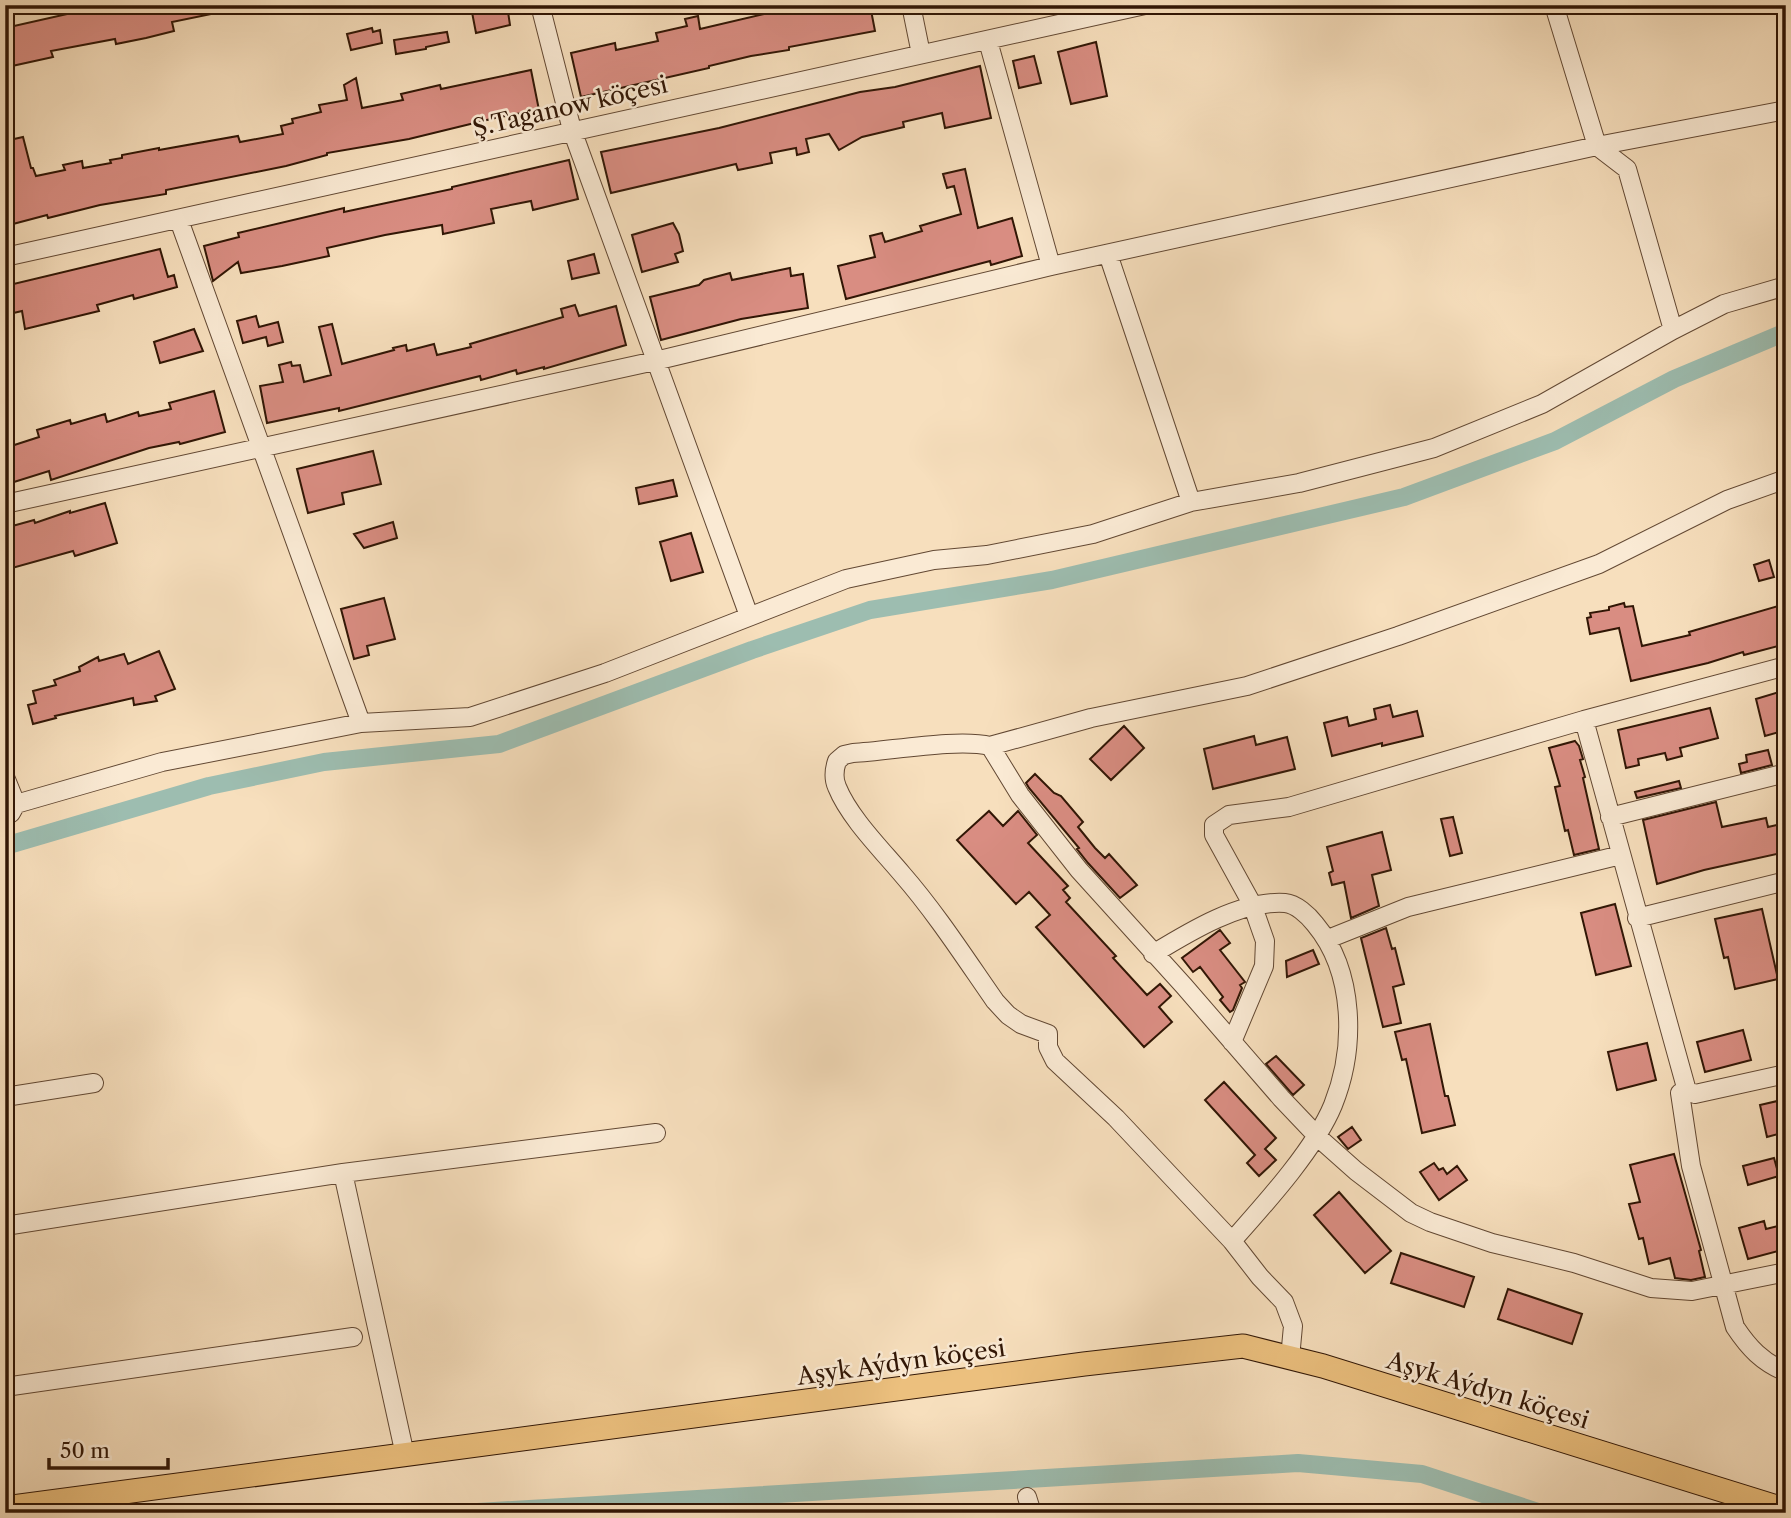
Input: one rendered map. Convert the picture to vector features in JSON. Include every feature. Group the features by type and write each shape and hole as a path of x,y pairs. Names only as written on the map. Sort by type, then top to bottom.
{"main road":[{"name":"Aşyk Aýdyn köçesi","path":"5,1508 1070,1366 1243,1346 1290,1358 1786,1510"}],"street":[{"path":"540,5 572,130 749,615"},
{"path":"911,5 921,54"},
{"name":"Ş.Taganow köçesi","path":"5,257 1145,5"},
{"path":"1554,5 1597,146 1627,169 1672,330"},
{"path":"988,41 1051,266"},
{"path":"5,504 655,361 1051,266 1597,146 1786,110"},
{"path":"179,220 361,723"},
{"path":"1108,254 1191,502"},
{"path":"5,776 11,811 162,762 361,723 470,717 605,673 846,579 934,560 987,555 1093,534 1191,502 1299,483 1434,448 1542,404 1672,330 1724,304 1786,286"},
{"path":"1290,1358 1293,1326 1284,1302 1232,1241 1116,1118 1055,1062 1048,1047 1048,1034 1021,1024 1008,1015 995,1000 902,874 875,844 836,786 833,774 837,761 844,755 980,743 990,746 1091,718 1247,686 1398,636 1599,564 1727,500 1786,479"},
{"path":"1232,1042 1264,967 1265,941 1253,907 1214,835 1214,825 1221,819 1229,815 1289,807 1584,720 1786,666"},
{"path":"1584,720 1687,1091"},
{"path":"990,746 1020,794 1079,870 1232,1042 1317,1136 1356,1171 1411,1213 1492,1243 1574,1263 1651,1289 1692,1291 1786,1272"},
{"path":"1610,817 1786,773"},
{"path":"1328,939 1408,907 1620,855"},
{"path":"1637,918 1786,881"},
{"path":"1153,954 1186,933 1220,917 1253,907 1287,903 1307,914 1328,939 1346,988 1348,1027 1343,1072 1333,1105 1317,1136 1264,1205 1232,1241"},
{"path":"1786,1074 1695,1094 1687,1091 1680,1093 1691,1166 1735,1327 1748,1346 1768,1365 1786,1372"},
{"path":"5,1097 94,1083"},
{"path":"5,1226 344,1173 656,1133"},
{"path":"344,1173 405,1455"},
{"path":"5,1387 353,1337"}],"building":[{"path":"107,5 226,5 226,11 172,22 174,31 146,38 116,44 115,39 51,51 53,57 12,66 11,59 8,60 5,28"},
{"path":"507,5 510,25 476,33 471,7"},
{"path":"818,5 870,5 875,31 789,47 789,50 751,56 581,97 571,53 615,43 616,50 658,41 656,33 687,26 685,19 698,16 700,29 781,10"},
{"path":"372,28 373,32 380,30 382,43 351,50 347,34"},
{"path":"447,32 449,42 396,54 394,40"},
{"path":"1096,42 1107,96 1071,104 1058,52"},
{"path":"1034,56 1041,83 1019,88 1013,61"},
{"path":"980,66 991,118 945,128 942,113 903,122 904,127 862,137 839,150 829,134 806,139 809,152 797,155 796,148 770,153 772,163 738,170 736,164 611,193 601,152 719,128 860,92 895,87"},
{"path":"531,70 539,110 409,139 327,153 286,166 166,190 166,194 100,205 48,218 47,215 13,224 5,197 5,141 23,137 31,168 36,176 65,170 63,165 82,161 83,168 111,163 110,160 122,158 122,155 159,148 238,136 240,142 283,134 281,126 293,123 292,119 321,112 319,105 347,100 344,85 356,78 362,108 403,100 401,94 440,85 441,89"},
{"path":"569,160 578,199 533,210 531,201 491,209 494,223 443,234 442,225 385,235 327,248 329,256 282,266 241,273 238,262 213,281 204,246 239,237 238,233 344,208 344,212 452,189"},
{"path":"965,169 978,228 1012,218 1022,256 991,265 990,261 846,299 838,266 875,257 870,236 882,233 885,242 922,231 920,226 961,214 954,186 947,188 943,174"},
{"path":"673,223 683,251 675,254 678,262 642,272 632,235"},
{"path":"160,249 168,277 174,275 177,287 134,299 133,295 97,305 99,311 25,329 22,311 5,315 5,286"},
{"path":"594,254 599,273 572,279 568,261"},
{"path":"790,268 791,276 803,274 808,308 741,319 661,340 650,297 699,285 704,280 730,273 732,280"},
{"path":"575,305 579,316 616,306 626,345 544,369 517,374 516,370 481,380 480,376 339,411 339,408 267,423 260,386 283,382 279,365 291,362 292,366 300,365 304,382 331,375 319,327 332,324 342,364 406,345 407,351 434,344 437,355 471,347 470,344 563,317 561,309"},
{"path":"256,316 259,327 278,322 283,342 268,346 266,337 243,343 237,321"},
{"path":"194,329 203,351 160,363 154,342"},
{"path":"214,391 225,432 180,444 179,442 149,448 51,480 49,471 14,482 13,479 5,481 5,448 39,437 37,430 70,420 71,424 105,414 107,422 138,412 139,416 171,409 169,403"},
{"path":"373,451 381,484 342,493 344,504 308,513 297,469"},
{"path":"673,480 677,496 639,504 636,488"},
{"path":"105,503 117,543 75,556 73,551 5,570 5,528 34,520 35,523"},
{"path":"393,522 397,538 364,548 354,534"},
{"path":"691,533 703,572 671,581 660,542"},
{"path":"1769,560 1774,577 1759,581 1754,565"},
{"path":"384,598 395,639 367,646 369,655 354,659 341,609"},
{"path":"1624,603 1625,607 1633,606 1642,646 1690,635 1689,632 1782,605 1786,620 1786,644 1744,655 1743,652 1631,681 1619,628 1590,634 1587,618 1591,617 1590,613 1609,610 1609,607"},
{"path":"159,651 175,689 155,696 157,701 134,705 133,698 55,716 56,718 33,724 28,705 36,703 33,691 56,685 54,680 80,671 79,667 98,657 99,661 124,654 128,664"},
{"path":"1786,690 1786,730 1765,736 1756,699"},
{"path":"1390,705 1393,717 1417,711 1423,736 1332,756 1324,723 1347,717 1349,726 1376,719 1374,709"},
{"path":"1710,708 1718,738 1680,748 1682,756 1667,760 1665,753 1638,759 1639,765 1626,768 1618,730"},
{"path":"1124,726 1144,748 1111,780 1090,759"},
{"path":"1254,736 1256,745 1287,737 1295,769 1213,789 1204,749"},
{"path":"1575,741 1583,759 1580,760 1585,777 1583,778 1599,849 1574,855 1568,830 1565,831 1555,787 1560,786 1549,748"},
{"path":"1768,750 1772,765 1741,773 1739,764 1747,762 1746,755"},
{"path":"1035,774 1054,793 1061,796 1083,822 1078,827 1095,848 1105,858 1109,854 1137,885 1120,898 1088,863 1077,849 1079,848 1029,788 1026,783"},
{"path":"1679,781 1681,788 1637,798 1635,792"},
{"path":"1716,802 1722,827 1766,818 1768,827 1786,823 1786,852 1704,870 1657,884 1643,820"},
{"path":"989,811 1003,826 1018,811 1037,835 1028,843 1068,886 1063,890 1070,898 1066,902 1116,956 1113,958 1147,995 1160,984 1171,996 1159,1007 1172,1022 1144,1047 1036,927 1050,915 1029,892 1016,904 957,840"},
{"path":"1453,817 1462,853 1450,856 1441,819"},
{"path":"1382,832 1391,870 1372,875 1379,906 1351,918 1344,882 1332,885 1329,873 1333,871 1327,847"},
{"path":"1615,904 1631,966 1596,975 1581,913"},
{"path":"1762,909 1778,979 1735,989 1715,919"},
{"path":"1386,928 1392,949 1395,948 1404,984 1393,987 1401,1023 1383,1027 1361,938"},
{"path":"1220,930 1230,943 1220,950 1245,982 1240,985 1242,988 1230,1012 1220,1000 1223,997 1200,967 1193,972 1182,958"},
{"path":"1313,950 1319,964 1287,977 1286,961"},
{"path":"1430,1024 1445,1096 1448,1096 1455,1125 1422,1133 1406,1059 1402,1060 1395,1032"},
{"path":"1743,1030 1751,1060 1705,1072 1697,1042"},
{"path":"1647,1043 1656,1080 1617,1090 1608,1052"},
{"path":"1276,1056 1304,1085 1293,1095 1266,1064"},
{"path":"1224,1082 1276,1138 1265,1149 1276,1160 1259,1176 1247,1163 1255,1155 1205,1100"},
{"path":"1786,1099 1786,1132 1767,1137 1760,1105"},
{"path":"1352,1127 1361,1140 1348,1149 1338,1137"},
{"path":"1674,1154 1701,1250 1699,1251 1705,1277 1691,1280 1675,1278 1670,1258 1649,1264 1643,1238 1639,1239 1629,1204 1640,1202 1630,1165"},
{"path":"1774,1158 1779,1176 1748,1185 1743,1166"},
{"path":"1434,1163 1439,1170 1443,1168 1447,1174 1457,1166 1467,1180 1439,1200 1420,1172"},
{"path":"1339,1192 1391,1251 1365,1273 1314,1215"},
{"path":"1764,1221 1766,1229 1786,1224 1786,1249 1748,1259 1739,1228"},
{"path":"1401,1253 1474,1277 1464,1307 1391,1283"},
{"path":"1508,1289 1582,1314 1572,1344 1498,1319"}],"waterway":[{"path":"5,846 209,786 324,762 499,744 752,650 870,610 1052,580 1404,497 1555,441 1674,379 1786,332"},
{"path":"461,1513 1298,1463 1422,1474 1541,1513"}]}
